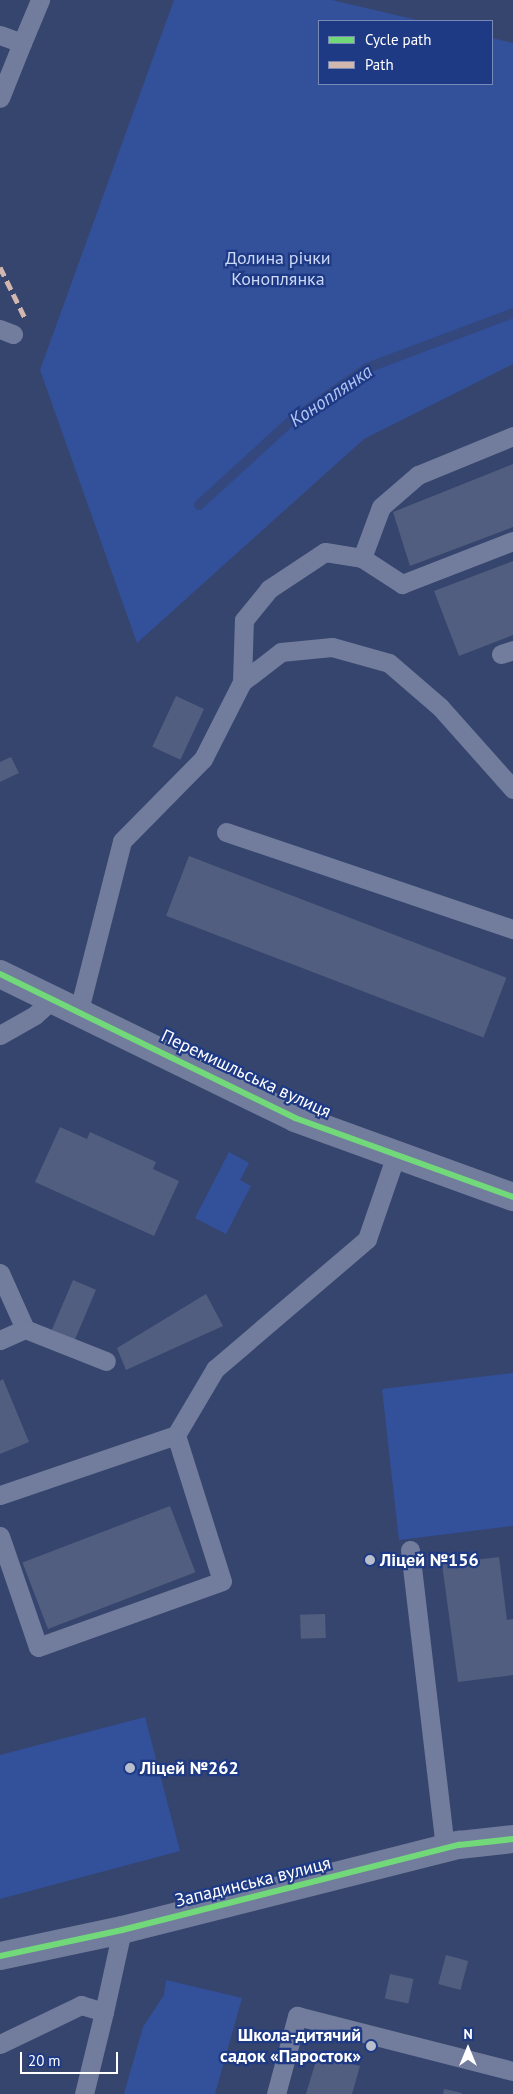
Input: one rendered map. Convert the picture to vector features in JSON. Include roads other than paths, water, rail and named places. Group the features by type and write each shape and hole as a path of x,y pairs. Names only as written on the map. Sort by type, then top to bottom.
{"street":[{"name":"Перемишльська вулиця","path":"0,974 79,1010 295,1118 513,1197"},
{"name":"Западинська вулиця","path":"0,1956 122,1930 445,1848 513,1839"}],"lane":[{"path":"0,98 40,0"},
{"path":"0,35 22,43"},
{"path":"362,558 381,507 418,475 513,436"},
{"path":"242,682 244,620 269,588 325,552 362,558 402,584 513,541"},
{"path":"79,1010 122,841 202,760 242,682 281,652 332,647 389,663 440,707 505,772 513,789"},
{"path":"226,832 513,929"},
{"path":"0,1035 35,1015 53,999"},
{"path":"0,1495 176,1435 215,1369 367,1240 396,1155"},
{"path":"0,1273 25,1329 106,1361"},
{"path":"0,1340 25,1329"},
{"path":"0,1536 38,1647 222,1581 176,1435"},
{"path":"410,1550 445,1848"},
{"path":"84,2094 122,1930"},
{"path":"0,2044 81,2005 104,2012"},
{"path":"276,2094 297,2016 513,2071"}],"waterway":[{"name":"Коноплянка","path":"199,505 291,421 367,368 513,313"}],"place":[{"name":"Ліцей №156","path":"370,1560"},
{"name":"Ліцей №262","path":"130,1768"},
{"name":"Школа-дитячий садок «Паросток»","path":"371,2046"}],"park label":[{"name":"Долина річки Коноплянка","path":"278,269"}]}
